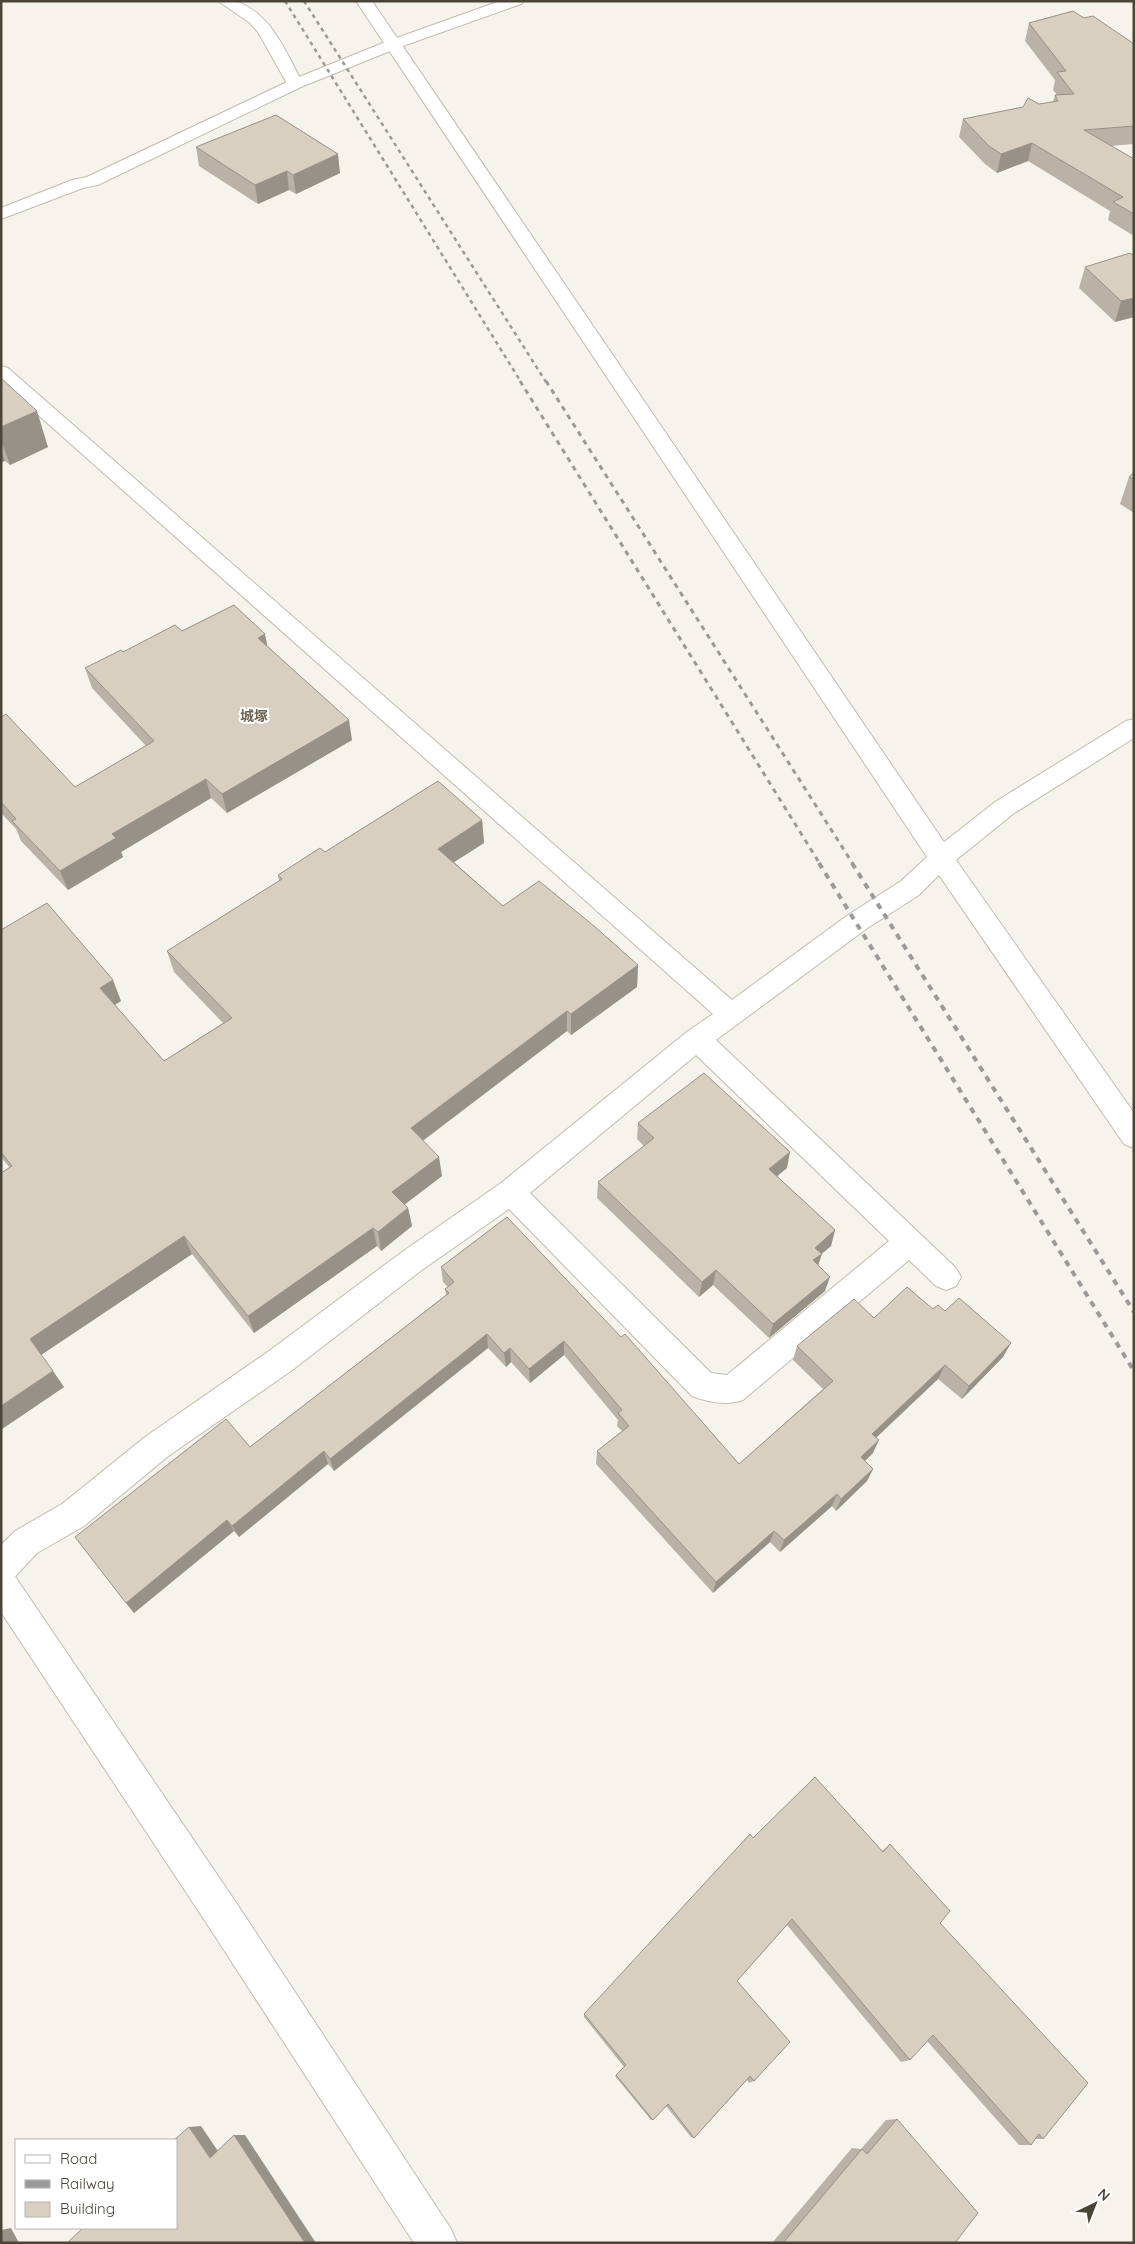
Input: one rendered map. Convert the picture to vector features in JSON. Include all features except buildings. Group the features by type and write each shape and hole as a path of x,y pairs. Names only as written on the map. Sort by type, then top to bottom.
{"street":[{"path":"226,1 256,20 265,30 295,84"},
{"path":"364,1 941,858 1134,1136"},
{"path":"1,214 78,184 92,181 295,84 394,44 516,1"},
{"path":"1,372 732,1015"},
{"path":"1,1569 26,1542 73,1515 156,1447 280,1361 412,1261 511,1192 697,1039 857,922 910,888 941,858 1004,808 1134,727"},
{"path":"697,1039 908,1243 946,1277"},
{"path":"511,1192 703,1386 732,1390 908,1243"},
{"path":"1,1582 224,1917 437,2243"}],"railway":[{"path":"285,1 521,382"},
{"path":"304,1 546,382"},
{"path":"520,381 820,864"},
{"path":"546,381 853,864"},
{"path":"819,863 1134,1371"},
{"path":"852,863 1134,1312"}],"district":[{"name":"城塚","path":"254,716"}]}
